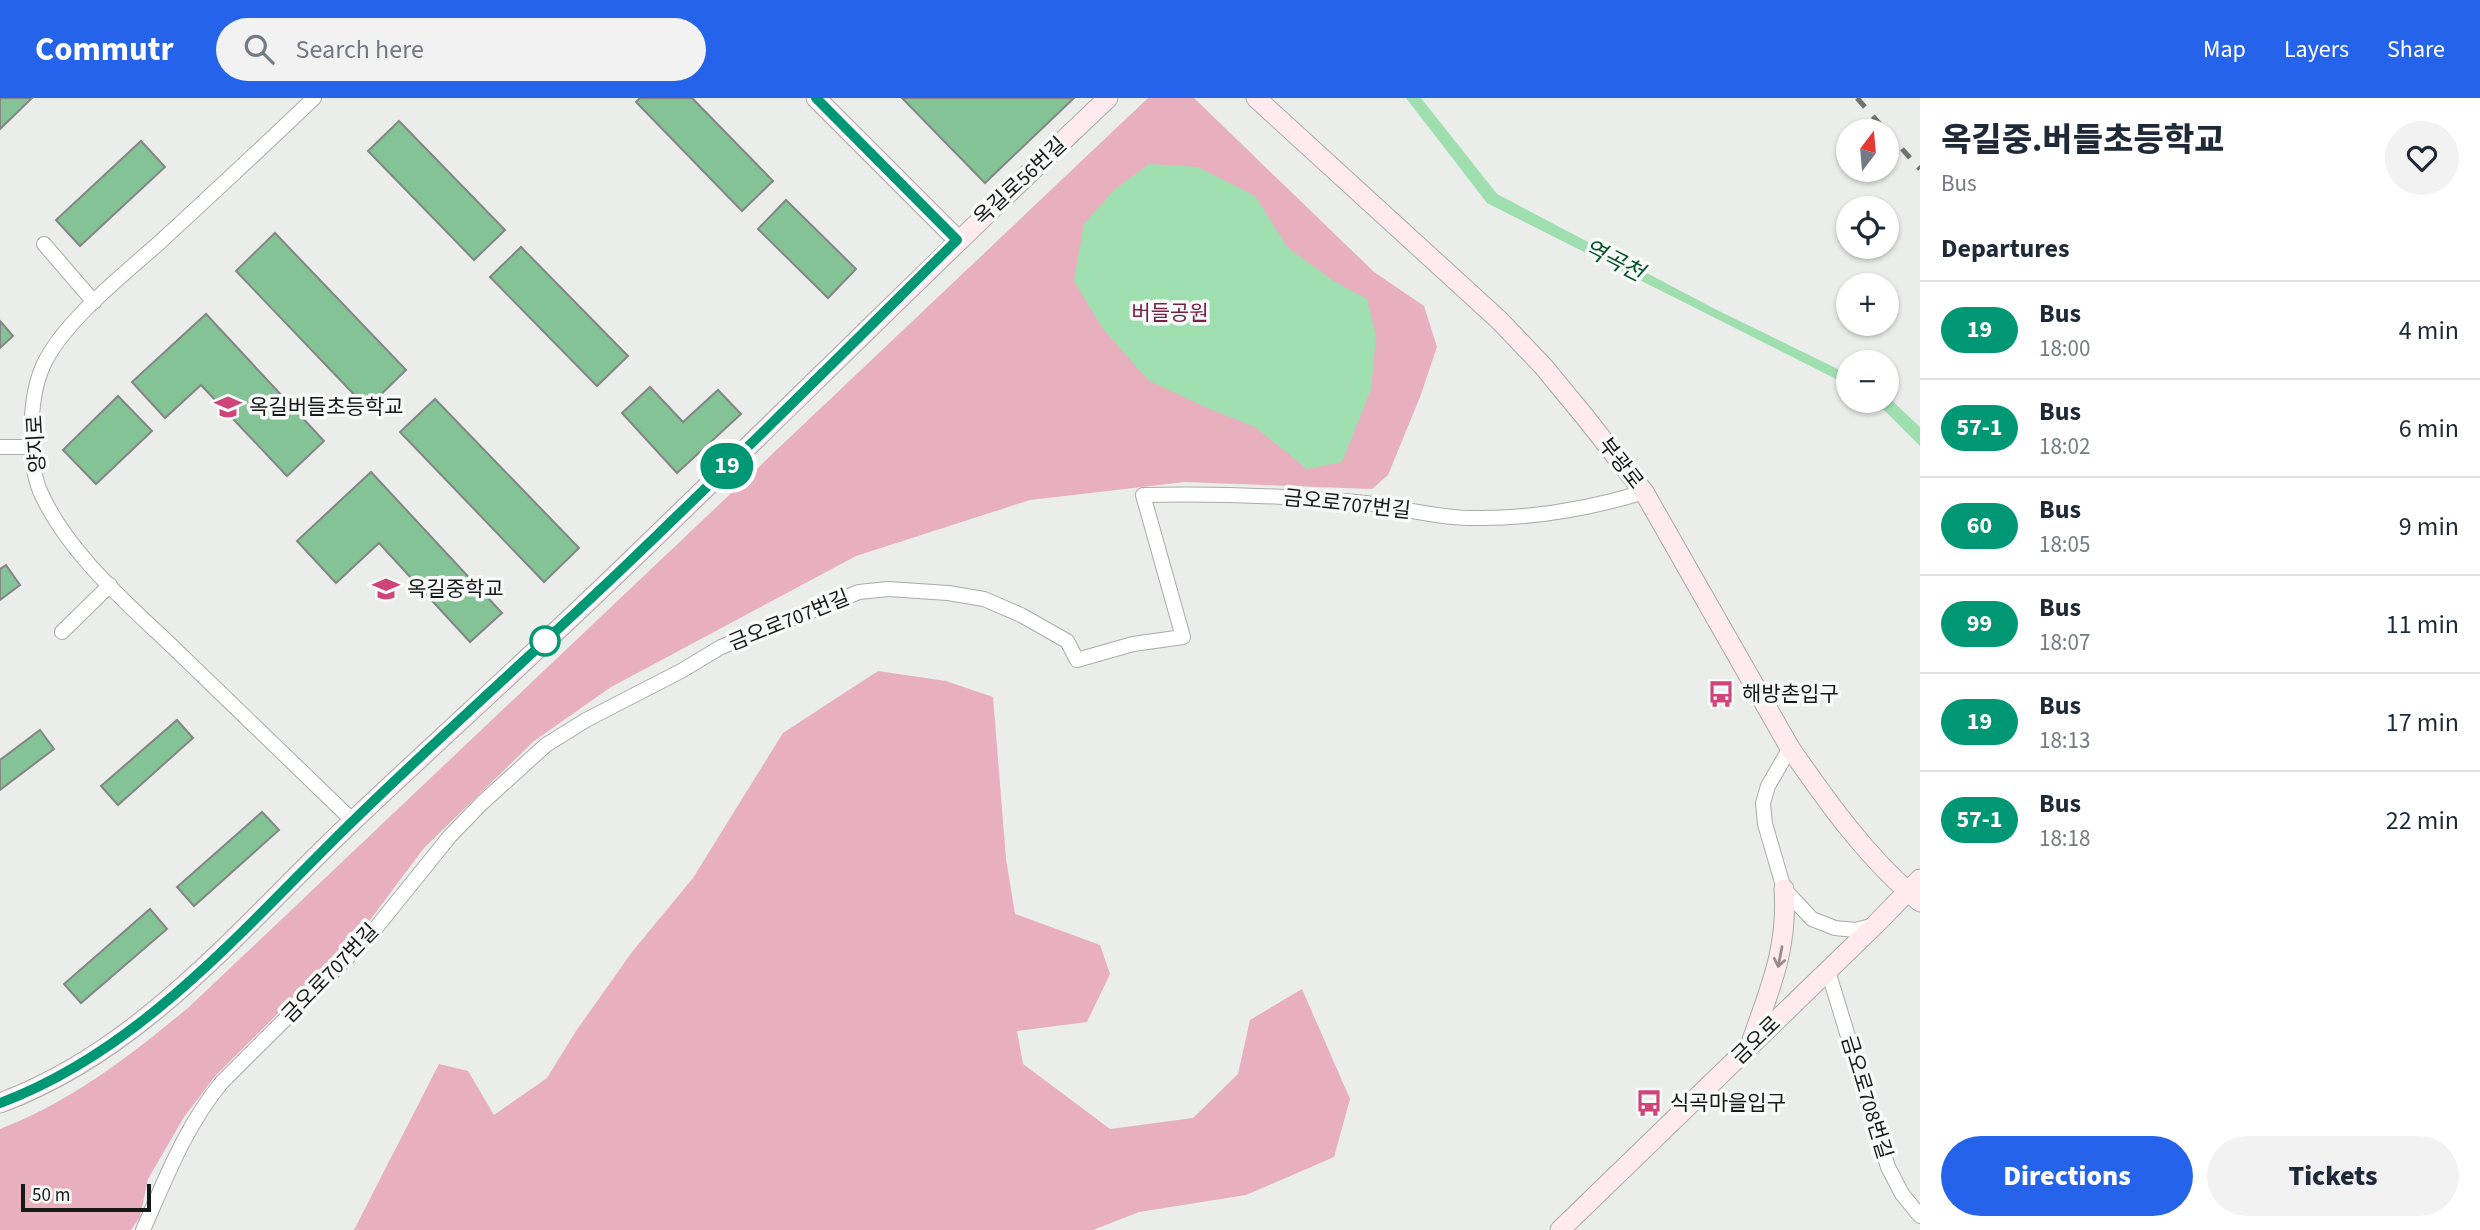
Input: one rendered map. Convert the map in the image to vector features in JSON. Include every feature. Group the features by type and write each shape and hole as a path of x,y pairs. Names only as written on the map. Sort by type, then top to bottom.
{"street":[{"name":"양지로","path":"314,98 245,165 94,302 68,330 43,366 33,410 32,447 39,488 48,507 80,554 353,821"},
{"path":"816,98 957,240"},
{"name":"옥길로56번길","path":"0,1103 22,1095 105,1048 229,944 353,821 625,566 957,240 1108,98"},
{"name":"부광로","path":"1256,98 1499,320 1543,366 1644,492 1790,748 1852,833 1916,891"},
{"path":"44,244 94,302"},
{"path":"0,447 32,447"},
{"name":"금오로707번길","path":"143,1230 178,1149 207,1101 371,934 450,836 482,803 547,744 565,732 721,647 859,592 888,589 948,593 984,599 1021,614 1067,641 1077,660 1133,645 1183,637 1143,495 1293,496 1382,504 1426,514 1471,518 1598,506 1644,492"},
{"path":"62,632 110,585"},
{"path":"1750,1046 1777,973 1786,916 1784,889 1765,824 1763,803 1768,786 1790,748"},
{"path":"1784,889 1812,919 1835,928 1855,930 1875,926"},
{"name":"금오로","path":"1560,1230 1875,926 1916,891"},
{"name":"금오로708번길","path":"1828,971 1888,1167 1902,1194 1920,1216"}],"green space":[{"name":"버들공원","path":"1148,98 1194,98 1374,272 1424,306 1437,347 1388,475 1372,489 1185,482 1030,500 856,556 611,687 534,741 424,848 364,928 216,1075 184,1117 148,1179 140,1217 131,1230 0,1230 0,1129 76,1091 145,1043 189,1007"},
{"path":"878,671 946,681 993,697 1006,859 1015,914 1100,945 1110,974 1087,1022 1017,1031 1023,1064 1110,1129 1193,1118 1238,1074 1250,1020 1302,989 1350,1099 1334,1157 1246,1195 1139,1212 1093,1230 354,1230 439,1064 468,1071 494,1115 547,1078 576,1031 632,952 693,878 783,733"}],"water":[{"name":"역곡천","path":"1406,98 1421,98 1497,194 1715,309 1836,368 1836,379 1487,203"},
{"path":"1149,164 1198,167 1255,196 1288,248 1334,281 1367,299 1376,336 1371,389 1342,462 1307,469 1255,427 1148,380 1103,329 1074,281 1084,224 1114,190"},
{"path":"1899,407 1920,427 1920,446 1887,413 1899,413"}],"building":[{"path":"0,98 32,98 0,129"},
{"path":"640,98 692,98 773,181 742,211 636,102"},
{"path":"902,98 1074,98 985,183"},
{"path":"399,121 505,230 474,260 368,151"},
{"path":"141,141 165,167 80,246 56,220"},
{"path":"786,200 856,269 828,298 758,229"},
{"path":"275,233 406,370 367,408 236,271"},
{"path":"521,247 628,356 597,386 490,277"},
{"path":"206,314 324,441 287,476 201,385 165,418 132,382"},
{"path":"0,321 13,336 0,348"},
{"path":"650,387 683,422 718,390 741,414 677,473 622,413"},
{"path":"118,396 152,431 96,484 63,450"},
{"path":"435,399 579,548 544,582 400,432"},
{"path":"371,472 502,613 470,642 379,543 336,583 297,541"},
{"path":"6,565 20,585 0,600 0,569"},
{"path":"177,720 193,738 118,805 101,786"},
{"path":"40,730 54,749 0,790 0,760"},
{"path":"262,812 279,830 194,906 177,887"},
{"path":"150,909 167,929 81,1003 64,984"}],"railway":[{"path":"1857,98 1875,119"},
{"path":"1899,146 1920,169"}],"bus line":[{"name":"19","path":"0,1103 22,1095 105,1048 180,989 353,821 625,566 957,240 816,98"}],"place":[{"name":"옥길버들초등학교","path":"228,407"},
{"name":"옥길중학교","path":"386,589"},
{"name":"해방촌입구","path":"1721,694"},
{"name":"식곡마을입구","path":"1649,1103"}]}
